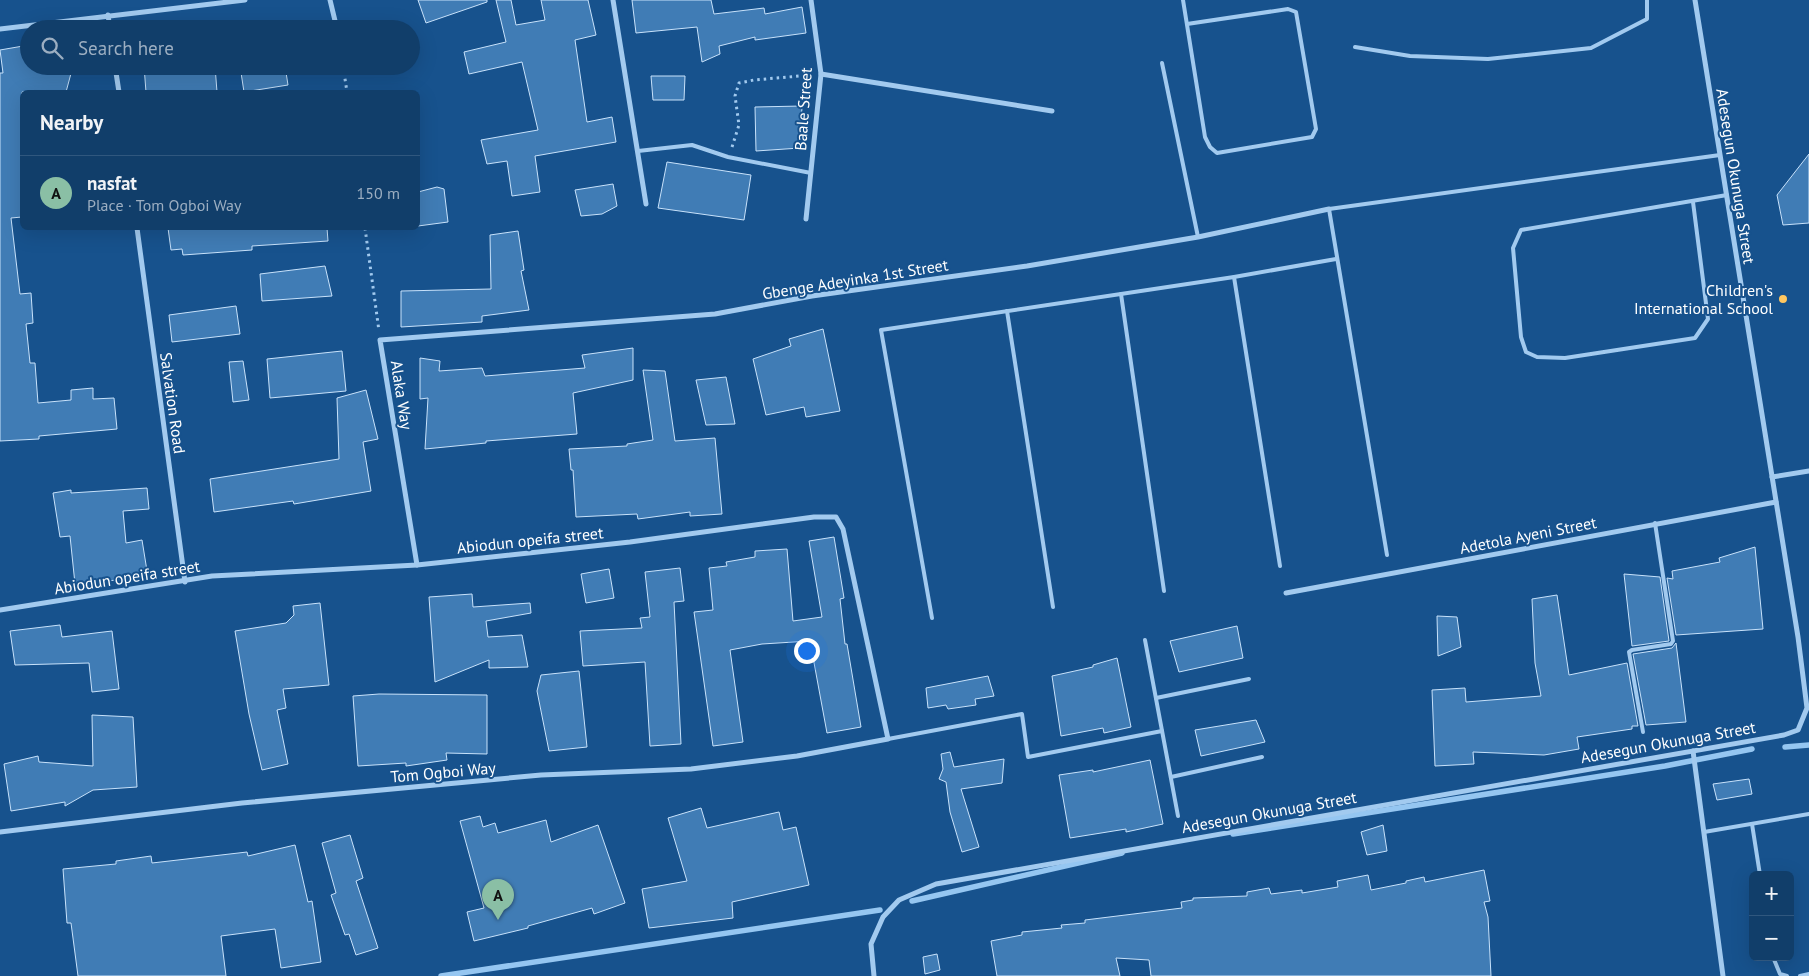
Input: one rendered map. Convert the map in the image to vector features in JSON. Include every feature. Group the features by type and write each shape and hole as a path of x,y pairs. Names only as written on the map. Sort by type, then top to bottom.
{"street":[{"path":"69,20 245,0"},
{"path":"330,0 335,20"},
{"path":"613,0 646,204"},
{"name":"Baale Street","path":"806,219 821,74 811,0"},
{"name":"Adesegun Okunuga Street","path":"874,976 871,944 883,917 899,900 936,884 1784,735 1798,730 1807,708 1776,502 1695,0"},
{"path":"108,15 109,20"},
{"path":"0,29 20,26"},
{"path":"821,74 1052,110"},
{"path":"116,75 119,90"},
{"name":"Gbenge Adeyinka 1st Street","path":"380,340 715,314 812,296 1026,266 1198,237 1329,209"},
{"name":"Salvation Road","path":"137,230 184,582"},
{"name":"Alaka Way","path":"380,340 417,565"},
{"path":"1772,477 1809,472"},
{"name":"Adetola Ayeni Street","path":"1286,593 1776,502"},
{"name":"Abiodun opeifa street","path":"0,610 212,576 417,565 630,542 814,518 836,517 843,529 888,739"},
{"name":"Tom Ogboi Way","path":"0,832 251,802 541,775 691,769 797,756 888,739"},
{"path":"1693,751 1723,976"}],"lane":[{"path":"1183,0 1205,137 1210,147 1217,153 1312,137 1316,128 1296,12 1288,9 1187,24"},
{"path":"1355,47 1410,56 1450,59 1488,58 1591,48 1647,19 1647,0"},
{"path":"1162,63 1198,237"},
{"path":"638,151 692,145 728,157 811,173"},
{"path":"1386,555 1329,209 1720,155"},
{"path":"1693,202 1708,319 1695,338 1565,358 1537,357 1526,352 1520,329 1513,248 1520,230 1727,195"},
{"path":"932,618 881,330 1234,277 1336,259"},
{"path":"1234,277 1280,566"},
{"path":"1121,294 1164,590"},
{"path":"1007,311 1053,607"},
{"path":"1643,732 1629,652 1671,644 1673,641 1655,523"},
{"path":"1145,640 1178,816"},
{"path":"1156,698 1249,679"},
{"path":"888,739 1022,714 1028,757 1162,731"},
{"path":"1171,777 1262,757"},
{"path":"1704,832 1809,814"},
{"path":"1752,824 1759,871"},
{"path":"1775,961 1780,974 1787,976"},
{"path":"1800,976 1809,974"}],"path":[{"path":"728,157 739,125 735,96 739,83 821,74"},
{"path":"344,75 346,90"},
{"name":"Alaka Way","path":"365,230 380,340"}],"building":[{"path":"418,0 487,0 487,2 426,23"},
{"path":"496,0 511,0 516,25 545,20 541,0 588,0 596,35 575,40 587,122 612,117 616,142 535,156 540,192 512,196 507,161 487,164 481,140 538,130 522,62 469,74 464,52 506,42"},
{"path":"632,0 711,0 714,14 764,8 765,14 802,7 806,33 755,40 755,37 719,46 720,54 702,62 697,27 636,33"},
{"path":"20,47 20,75 71,75 67,90 20,90 20,217 11,218 20,294 31,293 33,323 26,324 30,363 35,363 38,403 71,400 71,390 93,388 93,399 114,398 117,429 39,436 39,439 0,441 0,73 3,73 0,50"},
{"path":"145,75 216,75 217,90 146,90"},
{"path":"241,75 286,75 288,85 244,90"},
{"path":"651,76 685,76 684,100 653,100"},
{"path":"802,106 800,148 756,151 755,107"},
{"path":"1809,154 1809,223 1783,225 1777,195"},
{"path":"667,162 751,175 744,220 658,208"},
{"path":"613,184 617,206 602,214 581,216 575,190"},
{"path":"437,187 444,189 448,222 420,226 420,191"},
{"path":"168,230 327,230 328,241 252,246 252,250 183,255 182,249 171,250"},
{"path":"518,231 524,270 521,271 529,310 482,316 482,322 401,327 401,291 491,289 490,235"},
{"path":"325,266 332,296 262,301 260,274"},
{"path":"236,306 240,334 172,342 169,315"},
{"path":"823,329 840,411 806,417 804,407 766,415 753,359 791,346 789,339"},
{"path":"633,348 633,380 573,393 577,434 486,441 486,443 425,449 428,398 420,399 420,358 440,361 439,371 482,368 485,376 585,368 582,355"},
{"path":"342,351 346,391 270,398 267,359"},
{"path":"243,361 249,400 233,402 229,362"},
{"path":"643,370 665,371 675,441 715,438 722,514 690,516 690,512 638,519 637,514 576,517 573,470 571,470 569,449 627,446 627,444 653,440"},
{"path":"726,377 735,424 706,425 696,380"},
{"path":"366,390 378,439 363,442 371,491 294,504 293,501 214,512 210,479 339,459 337,398"},
{"path":"147,488 149,509 123,511 126,543 142,540 148,577 75,584 70,536 60,537 53,493 71,490 71,493"},
{"path":"834,537 844,598 840,599 845,644 847,644 861,727 827,733 810,641 762,644 730,650 743,742 713,746 694,612 713,610 709,568 727,566 726,562 755,557 755,551 787,549 793,621 822,617 809,541"},
{"path":"1755,547 1763,629 1676,635 1667,578 1673,579 1672,571 1720,562 1719,558"},
{"path":"680,568 684,601 674,602 681,744 650,746 645,662 583,666 580,631 642,628 640,618 650,617 645,572"},
{"path":"609,569 614,598 586,603 581,574"},
{"path":"1624,574 1660,577 1669,641 1632,646"},
{"path":"472,594 473,607 530,603 531,613 486,621 488,637 522,635 528,667 489,668 489,660 435,682 429,597"},
{"path":"1557,595 1569,675 1627,663 1638,726 1632,726 1632,729 1577,737 1579,749 1544,755 1473,752 1474,764 1435,766 1432,690 1465,688 1466,702 1541,696 1535,663 1532,599"},
{"path":"320,603 329,685 283,689 286,708 277,710 288,764 262,770 249,714 235,631 286,623 294,615 293,606"},
{"path":"1437,616 1457,617 1461,647 1438,656"},
{"path":"60,625 62,637 112,631 119,689 92,692 89,663 15,665 10,631"},
{"path":"1237,626 1243,658 1179,672 1170,641"},
{"path":"1676,643 1686,722 1646,725 1633,654 1672,648"},
{"path":"1117,658 1131,727 1104,733 1103,728 1061,736 1052,676 1093,667 1093,665"},
{"path":"579,671 587,747 549,751 537,691 541,675"},
{"path":"988,676 994,696 975,699 976,705 948,709 946,705 928,708 926,688"},
{"path":"379,694 487,695 487,754 446,753 447,760 406,766 406,763 358,766 353,696"},
{"path":"92,715 133,717 137,787 93,790 65,806 65,802 11,811 4,764 38,756 39,762 93,766"},
{"path":"1256,720 1265,742 1201,756 1195,730"},
{"path":"950,752 954,767 1004,759 1002,783 961,789 979,847 962,852 950,812 946,782 939,779 943,769 941,754"},
{"path":"1150,760 1163,824 1126,832 1126,829 1070,838 1059,775 1093,770 1093,772"},
{"path":"1749,779 1752,794 1717,800 1713,784"},
{"path":"701,808 707,828 779,812 783,830 796,827 809,885 732,902 733,918 649,928 642,889 687,881 668,818"},
{"path":"480,816 483,827 495,823 498,833 546,820 551,842 598,825 625,903 594,914 592,908 528,926 528,928 474,941 467,912 484,908 460,821"},
{"path":"1383,825 1387,851 1367,855 1361,832"},
{"path":"350,835 363,878 356,881 378,948 356,955 349,934 345,935 331,895 336,893 322,843"},
{"path":"295,845 308,902 312,901 321,962 281,968 275,929 221,936 226,976 78,976 71,923 67,923 63,869 116,864 116,861 151,856 152,863 247,852 248,856"},
{"path":"1484,870 1490,901 1484,902 1488,917 1491,976 1151,976 1149,960 1116,958 1120,976 997,976 991,941 1022,935 1022,932 1062,928 1061,925 1085,923 1085,920 1182,908 1181,902 1193,900 1193,898 1247,896 1247,892 1269,888 1271,894 1302,890 1302,893 1338,887 1337,881 1368,875 1371,890 1406,883 1406,881 1424,877 1425,882"},
{"path":"937,954 940,970 925,974 923,957"}],"waterway":[{"path":"1785,747 1809,745"},
{"path":"1233,834 1665,766 1752,749"},
{"path":"912,901 1122,853"},
{"path":"441,976 880,910"}],"place":[{"name":"Children's International School","path":"1783,299"},
{"name":"nasfat","path":"498,920"}]}
